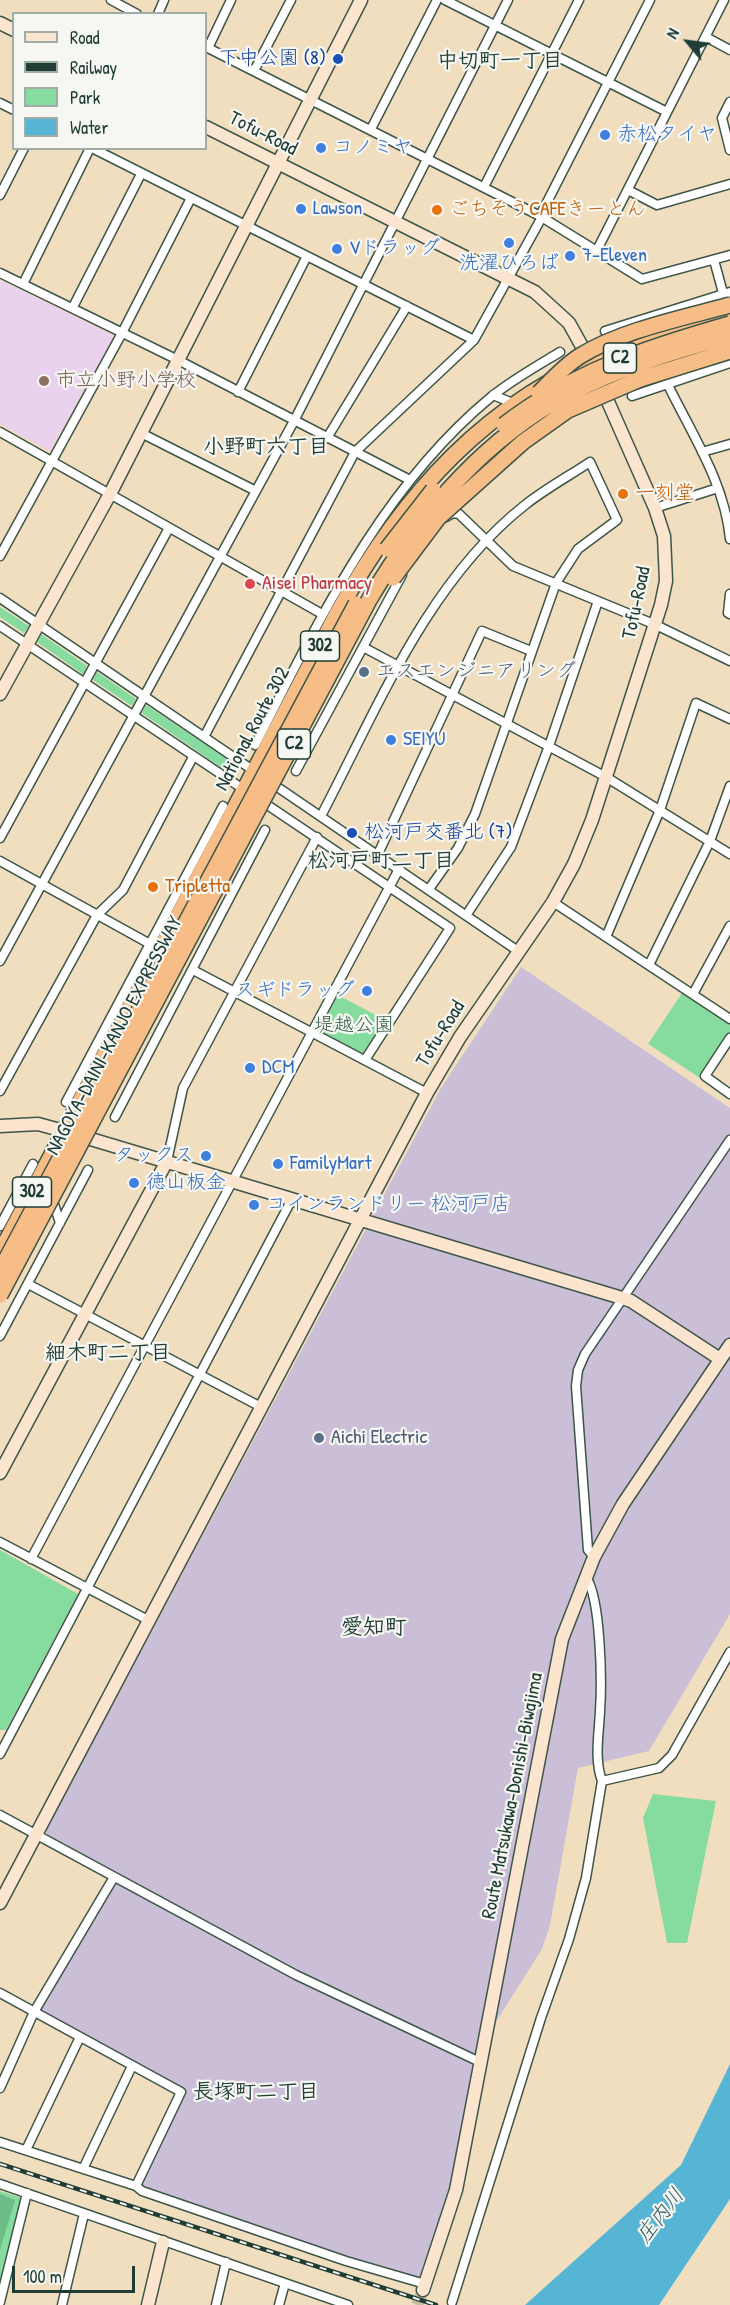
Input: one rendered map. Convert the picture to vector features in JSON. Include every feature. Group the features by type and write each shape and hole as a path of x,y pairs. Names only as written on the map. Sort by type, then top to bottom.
{"highway":[{"path":"517,408 581,356 728,297"},
{"name":"National Route 302","path":"0,1253 13,1214 39,1167 64,1131 104,1056 194,873 220,836 354,582 393,522 450,457 517,408 590,361 641,341 730,314"},
{"name":"NAGOYA-DAINI-KANJO EXPRESSWAY","path":"0,1271 297,712 387,550 437,486 517,408 629,354 730,324"},
{"name":"NAGOYA-DAINI-KANJO EXPRESSWAY","path":"0,1295 395,556 438,500 474,464 525,422 565,396 633,365 730,336"},
{"path":"307,718 376,603 416,545 438,519 523,441 568,410 596,396 640,379 730,351"}],"street":[{"path":"111,0 134,12"},
{"path":"231,0 207,47 541,216 642,279 730,255"},
{"path":"254,71 291,0"},
{"path":"0,694 110,494 361,0"},
{"path":"370,129 437,0"},
{"path":"445,0 667,112"},
{"path":"0,961 294,421 508,0"},
{"path":"484,187 579,0"},
{"path":"204,737 355,452 474,340 541,216 650,0"},
{"path":"596,252 724,0"},
{"path":"706,36 730,50"},
{"path":"730,102 722,118 730,150"},
{"name":"Tofu-Road","path":"0,1903 427,1093 518,951 553,902 574,864 606,777 656,626 666,581 667,556 664,536 655,508 590,361 569,323 547,300 508,277 207,128"},
{"path":"0,195 23,150"},
{"path":"23,284 90,150"},
{"path":"95,150 474,340"},
{"path":"73,308 141,174"},
{"path":"628,190 657,205 730,184"},
{"path":"0,556 122,333 190,198"},
{"path":"238,392 307,256"},
{"path":"605,331 728,297 714,260"},
{"path":"0,273 178,360 408,479"},
{"path":"327,438 407,306"},
{"path":"641,341 643,319"},
{"path":"662,334 696,372"},
{"path":"255,745 322,614 363,544 408,479 449,435 493,395 560,352"},
{"path":"632,396 696,372 730,363"},
{"path":"669,387 718,488 729,520 730,539"},
{"path":"493,395 517,408"},
{"path":"0,432 322,614"},
{"path":"141,433 256,490"},
{"path":"702,452 730,444"},
{"path":"321,816 431,610 457,574 486,542 525,505 590,462 617,520 578,549 556,583 466,833 429,888"},
{"path":"655,508 718,488"},
{"path":"297,771 412,560 446,516 459,514 513,566 656,626 730,662"},
{"path":"0,838 169,528"},
{"path":"730,594 728,613 730,614"},
{"path":"0,598 429,888 518,951"},
{"path":"467,914 511,847 549,746 598,601"},
{"path":"0,626 450,928 365,1060"},
{"path":"378,854 482,631 531,651"},
{"path":"363,647 606,777 730,854"},
{"path":"296,692 344,683"},
{"path":"606,937 660,810 696,704 730,719"},
{"path":"0,1090 97,915 123,890 193,757"},
{"path":"649,965 710,841 730,786"},
{"path":"66,1102 150,944 194,873 223,806"},
{"path":"115,1117 266,830"},
{"path":"220,836 234,891"},
{"path":"0,1473 167,1161 183,1088 317,837"},
{"path":"0,861 150,944"},
{"path":"31,1559 399,869"},
{"path":"553,902 730,1019"},
{"path":"693,994 730,926"},
{"path":"193,970 427,1093"},
{"path":"730,1038 705,1076 730,1094"},
{"path":"104,1056 154,1043"},
{"path":"86,1065 89,1084"},
{"path":"0,1126 38,1124 64,1131 361,1218 632,1301 720,1359"},
{"path":"594,1557 588,1550 576,1386 578,1370 585,1354 622,1298 730,1140"},
{"path":"39,1167 60,1223"},
{"path":"0,1336 88,1170"},
{"path":"0,1754 292,1199"},
{"path":"0,1226 13,1214"},
{"path":"28,1284 261,1407"},
{"name":"Route Matsukawa-Donishi-Biwajima","path":"424,2287 456,2190 562,1639 594,1557 648,1464 730,1345"},
{"path":"0,1542 148,1620"},
{"path":"452,2302 541,2018 569,1938 586,1878 602,1780 597,1767 601,1691 597,1628 592,1586 586,1577"},
{"path":"602,1780 659,1768 672,1755 730,1652"},
{"path":"0,1734 9,1739"},
{"path":"0,1815 296,1975 482,2063"},
{"path":"0,2088 34,2012 114,1877"},
{"path":"0,1993 181,2092 136,2186"},
{"path":"26,2150 80,2037"},
{"path":"83,2169 132,2066"},
{"path":"0,2142 136,2186 142,2191 424,2287"},
{"path":"0,2184 348,2305"},
{"path":"0,2302 27,2193"},
{"path":"62,2305 84,2214"},
{"path":"148,2305 164,2242"},
{"path":"216,2305 226,2262"},
{"path":"279,2305 285,2283"}],"shaded area":[{"name":"市立小野小学校","path":"0,280 111,334 113,338 50,451 0,424"},
{"path":"521,967 730,1108 730,1614 649,1751 578,1768 550,1925 542,1949 477,2052 451,2188 421,2277 416,2278 351,2260 293,2237 142,2188 140,2184 183,2089 41,2010 120,1874 47,1835 46,1830 441,1088"}],"green space":[{"path":"0,607 29,626 24,633 0,617"},
{"path":"41,634 87,666 83,674 37,642"},
{"path":"97,672 136,699 132,706 93,680"},
{"path":"146,705 233,763 228,772 142,713"},
{"path":"682,993 730,1025 730,1033 700,1078 648,1044"},
{"name":"堤越公園","path":"338,995 385,1020 362,1054 319,1030"},
{"path":"0,1550 78,1594 6,1730 0,1730"},
{"path":"653,1794 716,1801 687,1943 667,1943 643,1818"},
{"path":"0,2191 19,2197 21,2201 0,2284"},
{"path":"0,2194 15,2200 0,2250"}],"water":[{"name":"庄内川","path":"730,2064 730,2199 659,2305 525,2305 681,2165"}],"tunnel":[{"path":"417,2305 423,2290"}],"railway":[{"path":"0,2164 436,2305"}],"place":[{"name":"下中公園 (8)","path":"338,59"},
{"name":"赤松タイヤ","path":"605,135"},
{"name":"コノミヤ","path":"321,148"},
{"name":"Lawson","path":"301,209"},
{"name":"ごちそうCAFEきーとん","path":"437,210"},
{"name":"洗濯ひろば","path":"509,243"},
{"name":"Vドラッグ","path":"337,249"},
{"name":"7-Eleven","path":"570,256"},
{"name":"市立小野小学校","path":"44,381"},
{"name":"一刻堂","path":"623,494"},
{"name":"Aisei Pharmacy","path":"250,584"},
{"name":"エスエンジニアリング","path":"364,672"},
{"name":"SEIYU","path":"391,740"},
{"name":"松河戸交番北 (7)","path":"352,833"},
{"name":"Tripletta","path":"153,887"},
{"name":"スギドラッグ","path":"367,991"},
{"name":"DCM","path":"250,1068"},
{"name":"タックス","path":"206,1156"},
{"name":"FamilyMart","path":"278,1164"},
{"name":"徳山板金","path":"134,1183"},
{"name":"コインランドリー 松河戸店","path":"254,1205"},
{"name":"Aichi Electric","path":"319,1438"}],"district":[{"name":"中切町一丁目","path":"500,61"},
{"name":"小野町六丁目","path":"266,447"},
{"name":"松河戸町二丁目","path":"381,861"},
{"name":"細木町二丁目","path":"108,1353"},
{"name":"愛知町","path":"374,1628"},
{"name":"長塚町二丁目","path":"256,2092"}]}
